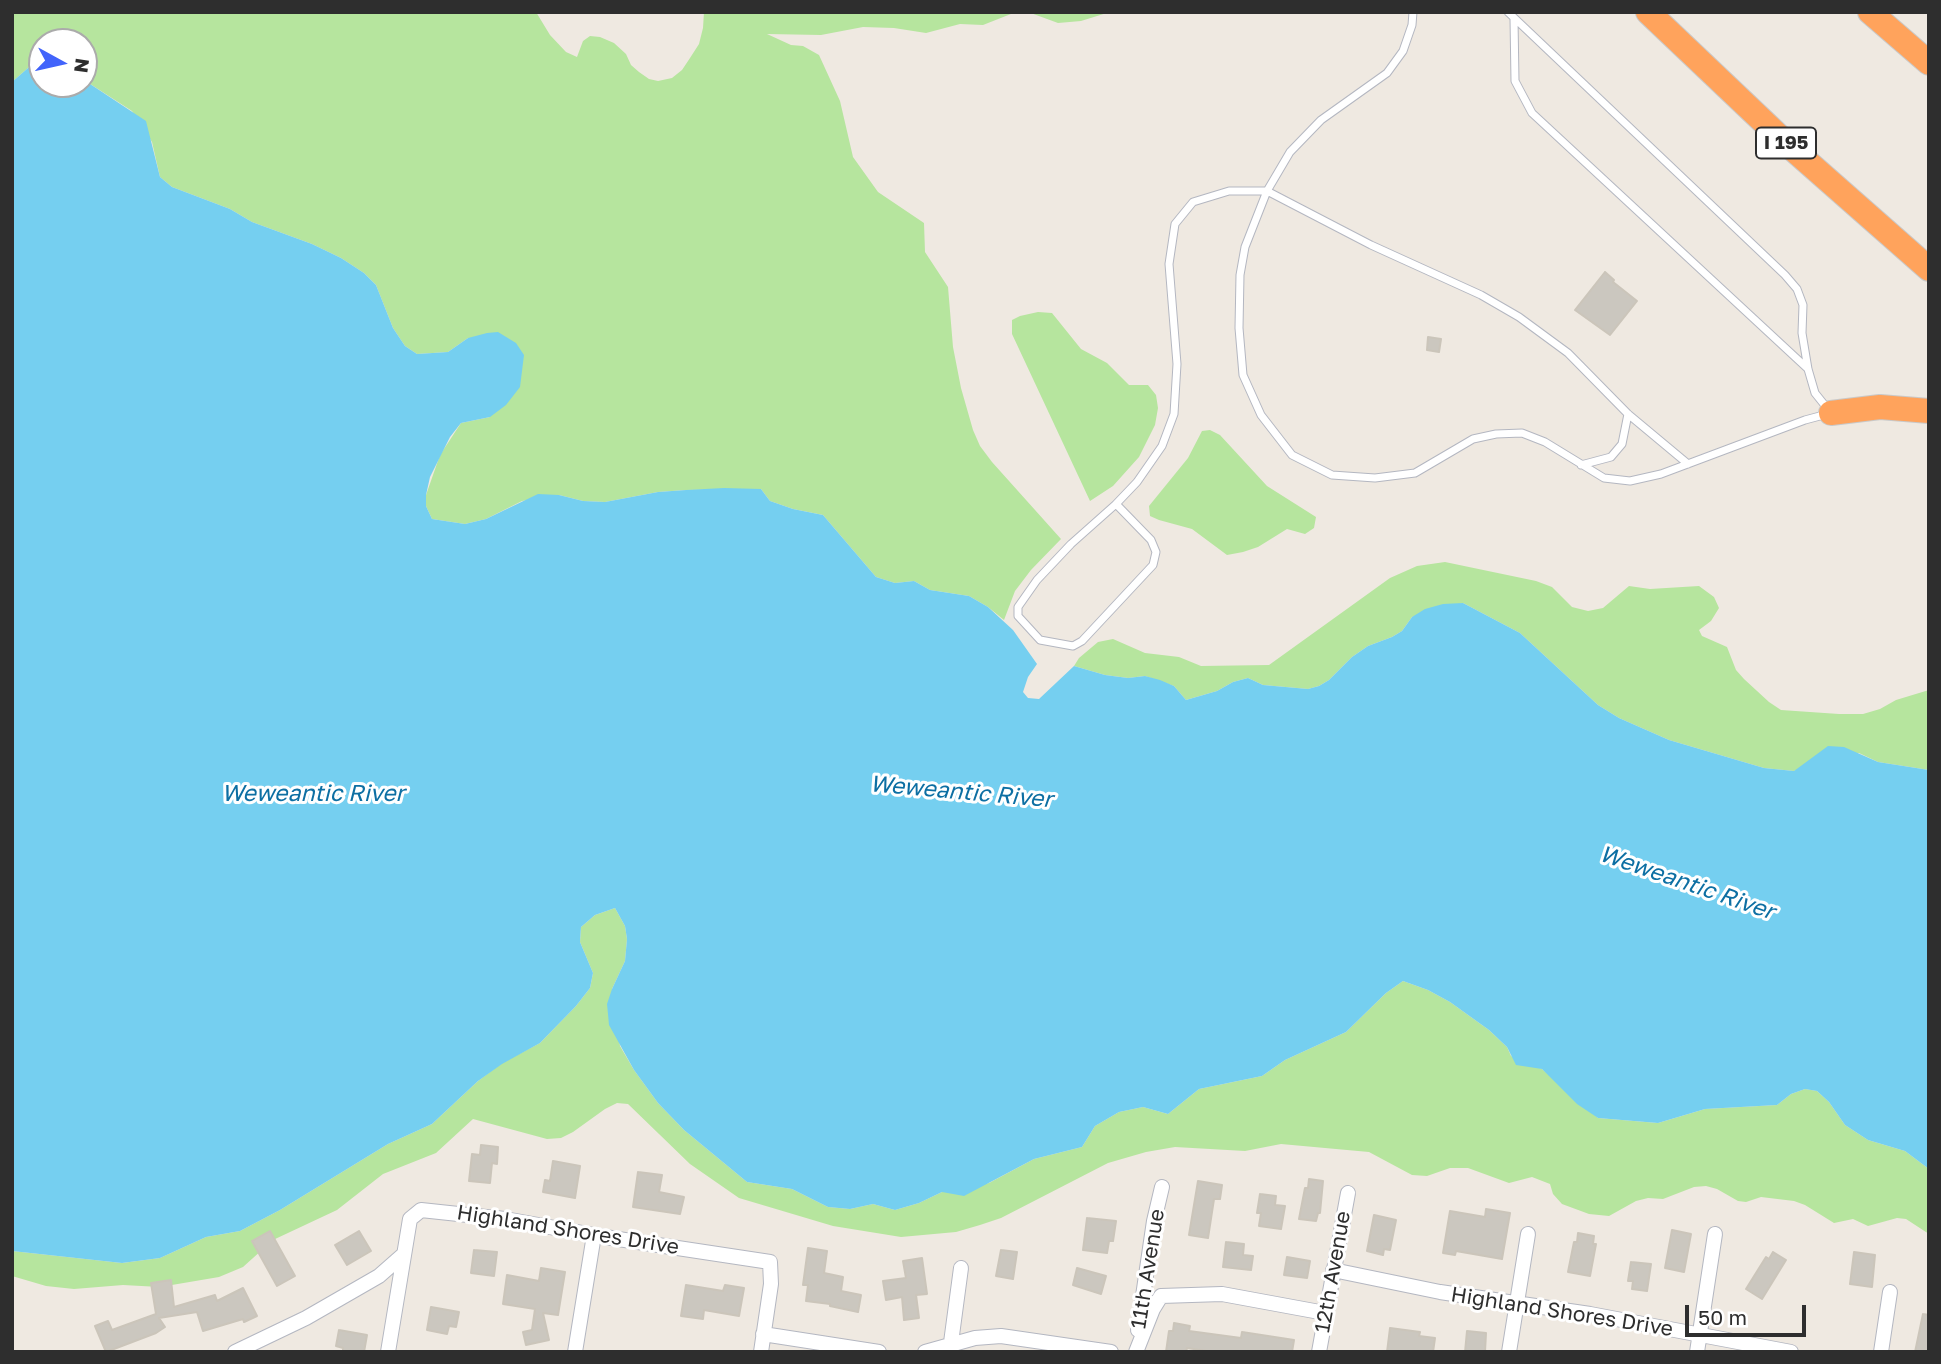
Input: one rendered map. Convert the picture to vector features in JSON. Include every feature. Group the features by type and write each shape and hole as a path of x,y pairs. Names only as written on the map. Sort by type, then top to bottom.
{"highway":[{"name":"I 195","path":"1648,12 1787,144 1929,269"},
{"path":"1870,12 1929,63"},
{"path":"1831,413 1880,407 1929,411"}],"street":[{"name":"11th Avenue","path":"1135,1352 1154,1221 1162,1187"},
{"name":"12th Avenue","path":"1319,1352 1348,1193"},
{"name":"Highland Shores Drive","path":"388,1352 410,1219 421,1210 505,1219 770,1262 771,1284 764,1334"},
{"path":"1509,1352 1528,1234"},
{"path":"1697,1352 1714,1234"},
{"path":"575,1352 594,1235"},
{"path":"235,1352 306,1318 379,1276 404,1254"},
{"path":"951,1348 961,1268"},
{"name":"Highland Shores Drive","path":"1333,1270 1440,1292 1590,1314 1791,1352"},
{"path":"1881,1352 1890,1292"},
{"path":"1135,1352 1153,1308 1161,1296 1222,1294 1325,1313"},
{"path":"761,1352 764,1334 879,1352"},
{"path":"925,1352 951,1348 975,1338 1001,1336 1111,1352"}],"lane":[{"path":"1413,12 1412,25 1403,51 1387,73 1321,120 1290,152 1266,191 1245,247 1240,275 1239,328 1243,375 1261,415 1292,455 1332,475 1375,478 1415,473 1473,439 1496,434 1522,433 1545,442 1604,478 1630,481 1661,474 1805,420 1831,413 1815,393 1808,369 1802,332 1803,305 1797,289 1511,15"},
{"path":"1511,15 1515,81 1532,113 1808,369"},
{"path":"1116,504 1151,540 1156,552 1153,565 1082,641 1073,646 1040,640 1018,616 1018,607 1037,580 1070,544 1137,482 1162,446 1174,414 1177,364 1169,264 1175,225 1193,202 1229,191 1266,191 1371,245 1480,295 1519,317 1569,353 1628,414 1688,464"},
{"path":"1581,465 1611,457 1622,444 1628,414"}],"green space":[{"path":"12,12 536,12 550,35 566,52 577,57 583,41 590,36 600,37 614,43 639,72 658,81 672,78 682,70 699,44 704,12 1016,12 983,25 960,24 926,33 863,27 821,35 767,34 791,45 803,46 819,55 840,101 853,157 878,192 924,223 925,252 948,287 953,347 973,430 980,446 992,462 1061,539 1015,591 1004,620 969,596 930,590 914,581 895,583 876,577 823,515 770,501 761,489 658,492 605,502 583,501 559,495 522,501 486,519 465,524 432,519 426,506 426,495 440,455 461,423 490,417 468,338 448,352 417,354 405,346 393,328 376,285 364,273 312,244 252,222 230,209 172,187 160,177 152,142 132,111 98,89 98,28 28,28 28,68 12,82"},
{"path":"1028,12 1110,12 1081,21 1058,23"},
{"path":"1038,312 1052,313 1081,349 1107,363 1129,385 1148,385 1156,395 1158,408 1155,425 1139,457 1113,486 1090,501 1012,334 1012,320"},
{"path":"1210,430 1220,435 1267,486 1316,517 1314,528 1305,534 1287,529 1258,547 1227,555 1192,529 1150,516 1149,506 1188,458 1202,431"},
{"path":"1445,562 1536,581 1552,587 1572,607 1588,611 1603,608 1629,586 1650,589 1699,586 1714,597 1719,608 1711,621 1699,630 1702,636 1727,647 1736,670 1781,710 1863,714 1929,690 1929,770 1878,762 1859,753 1794,771 1764,768 1669,740 1619,718 1598,705 1520,633 1463,603 1412,617 1402,631 1368,646 1352,657 1329,680 1308,689 1263,685 1248,678 1186,700 1174,686 1145,676 1128,678 1105,675 1074,666 1079,658 1098,642 1113,639 1145,653 1179,657 1201,666 1269,665 1390,578 1417,566"},
{"path":"615,908 625,926 627,939 625,961 612,989 620,1046 634,1070 658,1103 684,1130 747,1182 792,1189 828,1207 850,1209 873,1204 895,1210 942,1192 989,1183 1034,1159 1082,1147 1095,1126 1119,1112 1143,1107 1168,1114 1199,1089 1262,1076 1285,1060 1346,1032 1386,993 1403,981 1450,1002 1489,1030 1507,1047 1511,1056 1542,1069 1598,1118 1658,1123 1705,1109 1777,1105 1791,1094 1805,1089 1817,1091 1829,1102 1845,1125 1868,1140 1905,1151 1929,1169 1929,1234 1906,1219 1897,1218 1868,1226 1853,1219 1834,1223 1794,1201 1761,1197 1746,1202 1738,1201 1706,1186 1694,1187 1663,1199 1648,1198 1636,1201 1609,1216 1589,1214 1562,1204 1553,1194 1550,1184 1532,1177 1509,1183 1468,1168 1450,1168 1427,1176 1412,1175 1369,1152 1281,1144 1245,1151 1175,1147 1146,1152 1108,1163 1001,1218 956,1232 901,1237 833,1226 739,1198 690,1164 628,1104 617,1103 561,1138 547,1139 473,1119 436,1153 383,1174 337,1210 273,1240 243,1267 219,1277 160,1287 123,1285 74,1289 46,1286 12,1276 12,1251 122,1263 160,1258 206,1237 240,1231 280,1210 388,1144 432,1124 478,1081 502,1063 540,1043 576,1006 590,988 593,973 580,942 581,927 595,915"}],"water":[{"name":"Weweantic River","path":"28,68 28,98 98,98 98,89 146,121 160,177 172,187 230,209 252,222 312,244 364,273 376,285 393,328 405,346 417,354 448,352 468,338 487,333 498,332 516,343 524,355 520,387 506,405 490,417 461,423 450,437 430,477 426,495 426,506 432,519 465,524 486,519 538,494 605,502 658,492 761,489 770,501 823,515 876,577 895,583 914,581 930,590 969,596 988,607 1013,630 1037,664 1028,677 1023,692 1028,698 1039,699 1074,666 1105,675 1128,678 1145,676 1160,680 1174,686 1186,700 1248,678 1263,685 1308,689 1329,680 1352,657 1368,646 1402,631 1412,617 1425,609 1443,604 1463,603 1520,633 1598,705 1619,718 1669,740 1764,768 1794,771 1828,746 1844,747 1878,762 1929,770 1929,1169 1905,1151 1868,1140 1845,1125 1829,1102 1817,1091 1805,1089 1791,1094 1777,1105 1705,1109 1658,1123 1598,1118 1577,1104 1542,1069 1516,1065 1507,1047 1489,1030 1450,1002 1403,981 1386,993 1346,1032 1285,1060 1262,1076 1199,1089 1168,1114 1143,1107 1119,1112 1095,1126 1082,1147 1034,1159 964,1196 942,1192 895,1210 873,1204 850,1209 828,1207 792,1189 747,1182 684,1130 658,1103 634,1070 609,1025 607,1004 625,961 627,939 625,926 615,908 595,915 581,927 580,942 593,973 590,988 576,1006 540,1043 478,1081 432,1124 388,1144 280,1210 240,1231 206,1237 160,1258 122,1263 12,1251 12,82"}],"building":[{"path":"1605,272 1637,301 1610,335 1575,310"},
{"path":"1428,337 1441,339 1439,352 1427,350"},
{"path":"481,1145 498,1147 497,1164 492,1163 490,1183 469,1181 472,1154 480,1155"},
{"path":"553,1161 580,1166 575,1198 543,1192 545,1180 550,1181"},
{"path":"638,1172 662,1175 659,1192 684,1197 680,1214 633,1207"},
{"path":"1309,1179 1323,1181 1320,1213 1316,1221 1299,1219"},
{"path":"1198,1181 1222,1185 1220,1199 1214,1199 1208,1238 1189,1235"},
{"path":"1260,1194 1276,1196 1275,1205 1285,1206 1281,1229 1259,1226 1261,1213 1257,1213"},
{"path":"1486,1209 1510,1213 1502,1259 1456,1251 1455,1255 1443,1253 1450,1211 1485,1217"},
{"path":"1374,1215 1396,1220 1390,1250 1384,1249 1383,1255 1367,1251"},
{"path":"1087,1218 1116,1221 1113,1241 1109,1241 1107,1253 1083,1250"},
{"path":"1672,1230 1691,1234 1684,1272 1665,1268"},
{"path":"270,1231 295,1276 277,1286 252,1241"},
{"path":"359,1231 371,1251 347,1265 335,1245"},
{"path":"1578,1233 1594,1236 1593,1244 1596,1244 1590,1276 1568,1272"},
{"path":"1226,1242 1244,1244 1243,1255 1253,1256 1251,1270 1223,1267"},
{"path":"808,1248 827,1251 824,1273 843,1277 841,1291 861,1295 858,1312 806,1301 808,1285 803,1285"},
{"path":"474,1250 497,1252 494,1276 471,1273"},
{"path":"1001,1250 1017,1252 1013,1279 996,1276"},
{"path":"1773,1252 1786,1260 1762,1299 1746,1289 1766,1257 1769,1259"},
{"path":"1854,1252 1875,1255 1872,1287 1850,1284"},
{"path":"1287,1257 1310,1261 1307,1278 1284,1275"},
{"path":"922,1258 927,1294 916,1295 919,1318 904,1320 902,1297 886,1300 883,1281 906,1278 903,1261"},
{"path":"1631,1262 1651,1264 1647,1291 1632,1289 1633,1281 1628,1281"},
{"path":"541,1268 565,1272 558,1315 543,1313 549,1340 526,1345 523,1332 532,1330 535,1309 503,1304 507,1275 539,1281"},
{"path":"1077,1268 1106,1276 1101,1294 1073,1285"},
{"path":"171,1280 174,1307 215,1295 217,1301 243,1288 257,1316 244,1322 243,1319 203,1331 197,1312 159,1318 165,1327 156,1333 106,1352 95,1326 108,1321 112,1330 156,1314 151,1283"},
{"path":"686,1285 723,1291 725,1285 744,1288 739,1316 704,1310 703,1319 681,1316"},
{"path":"431,1307 459,1312 456,1327 449,1326 447,1334 427,1330"},
{"path":"1923,1314 1929,1315 1929,1352 1915,1352"},
{"path":"1174,1323 1190,1326 1189,1331 1241,1338 1242,1332 1294,1340 1292,1352 1213,1352 1187,1348 1186,1352 1166,1352 1169,1331 1173,1331"},
{"path":"1390,1328 1420,1332 1419,1336 1435,1338 1433,1352 1387,1352"},
{"path":"339,1330 367,1335 364,1352 343,1352 343,1348 336,1346"},
{"path":"1467,1331 1486,1333 1485,1352 1465,1352"}]}
